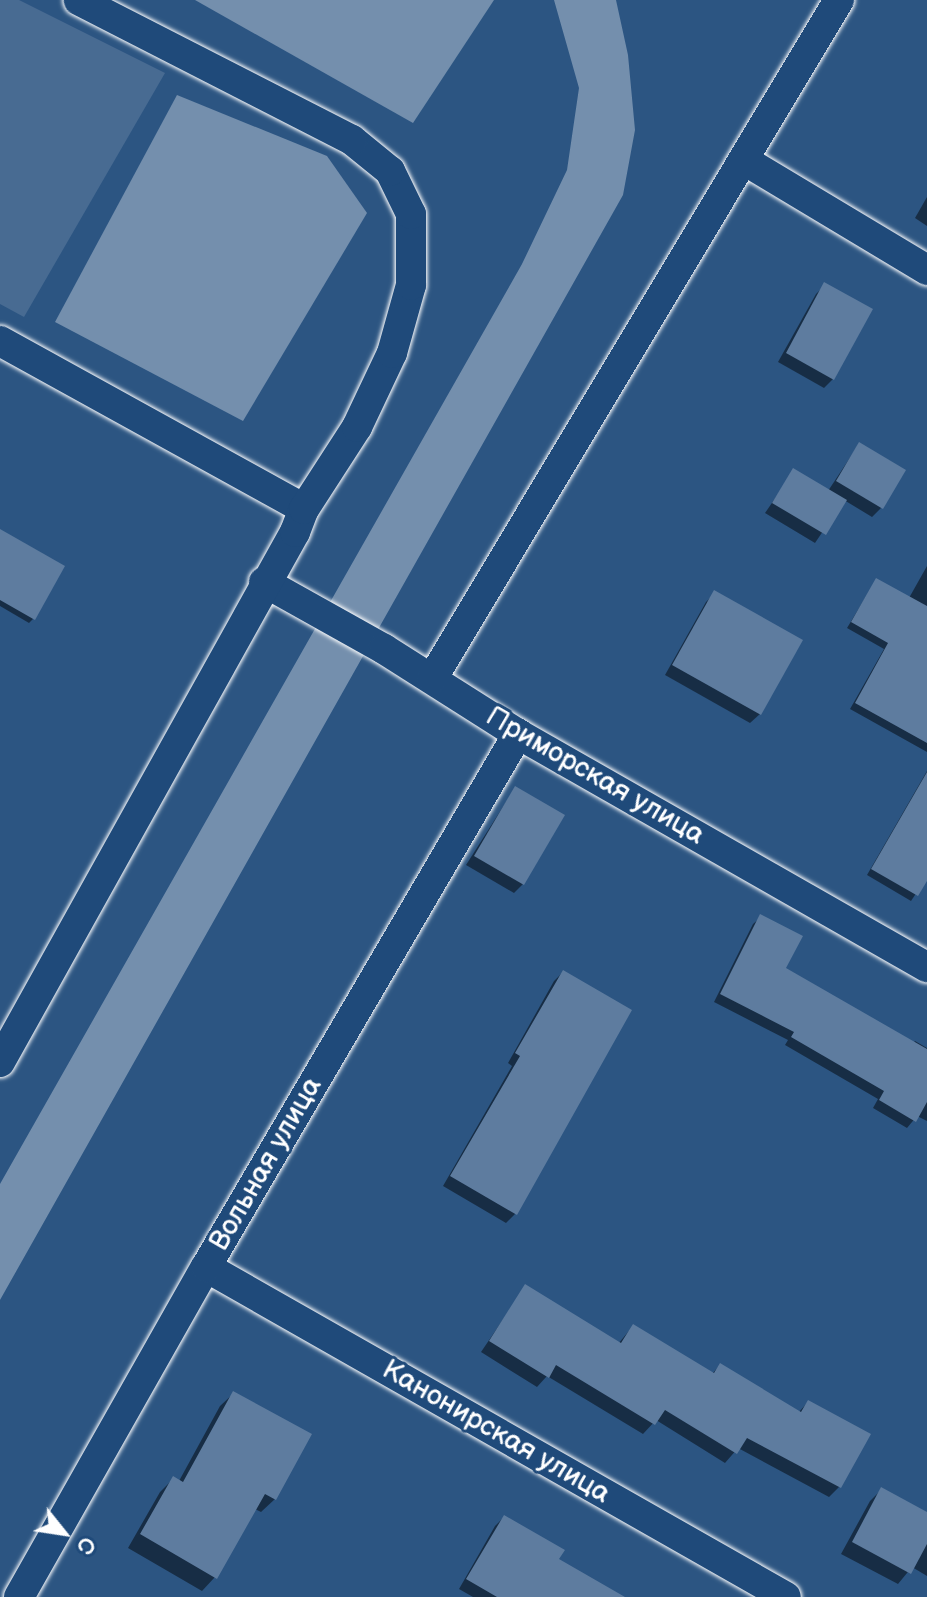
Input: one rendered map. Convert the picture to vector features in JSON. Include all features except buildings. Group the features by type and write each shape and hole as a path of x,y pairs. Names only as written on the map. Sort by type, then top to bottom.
{"street":[{"path":"0,1062 264,582 295,532 304,509 357,427 392,353 411,285 411,214 390,171 352,140 79,0"},
{"path":"432,679 839,0"},
{"path":"744,160 927,270"},
{"path":"0,341 304,509"},
{"name":"Приморская улица","path":"264,582 384,649 518,734 927,967"},
{"name":"Вольная улица","path":"19,1597 206,1267 518,734"},
{"name":"Канонирская улица","path":"206,1267 786,1597"}],"shaded area":[{"path":"0,0 19,0 165,73 24,317 0,304"},
{"path":"195,0 494,0 413,123"},
{"path":"554,0 616,0 628,55 635,130 623,195 0,1300 0,1184 522,264 567,170 579,88"},
{"path":"177,95 327,156 367,213 243,421 55,322"}]}
